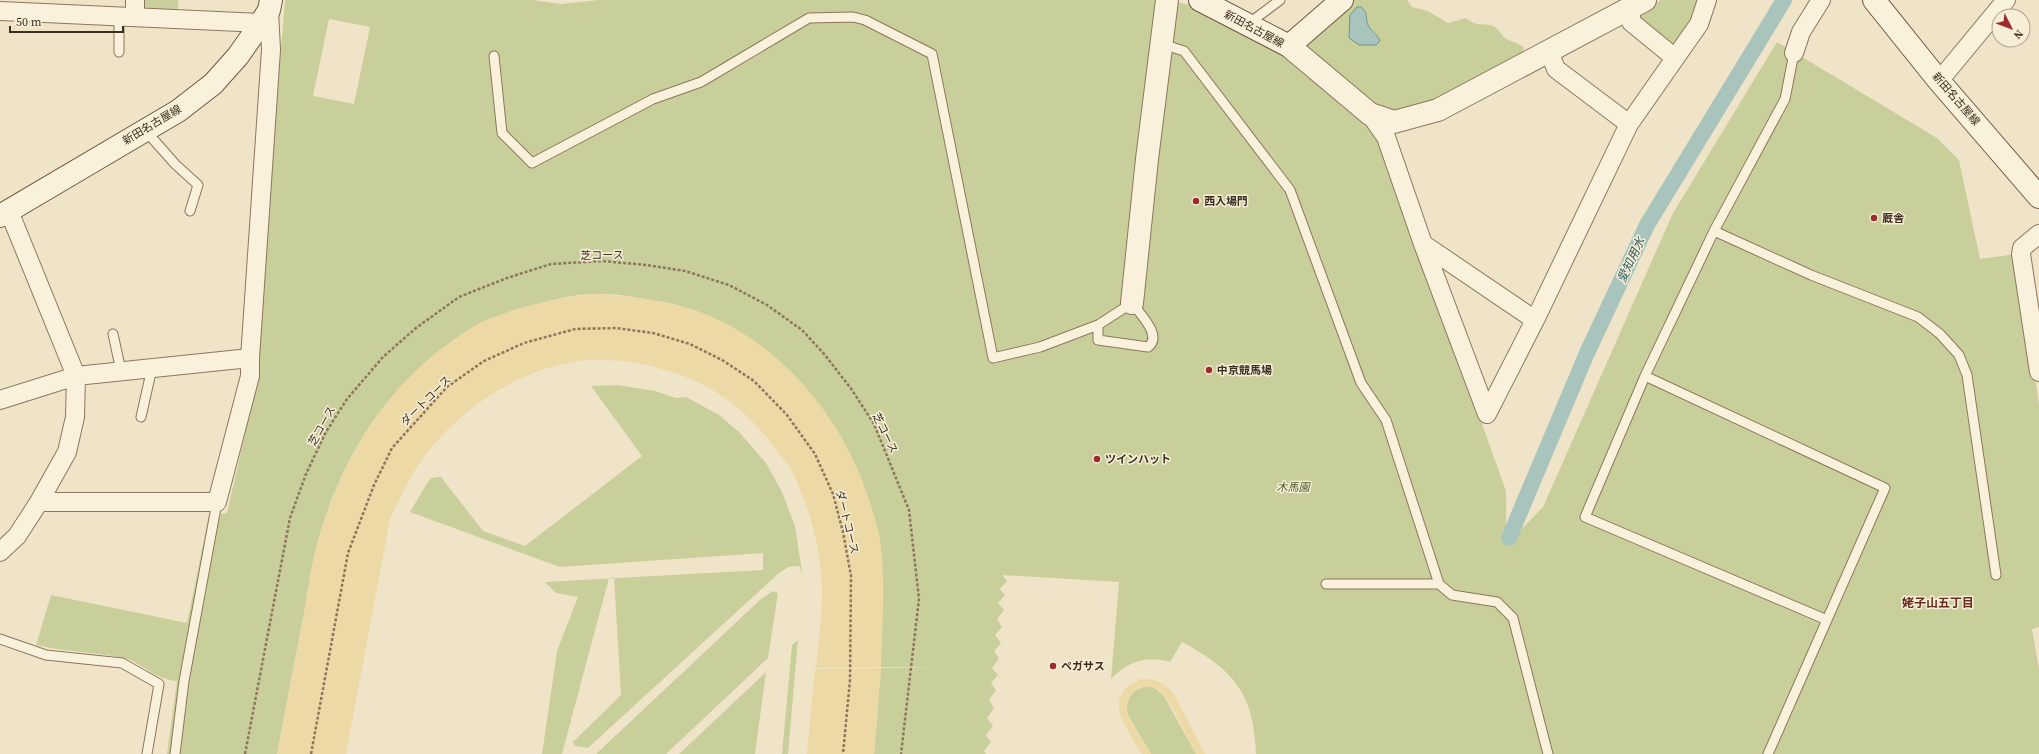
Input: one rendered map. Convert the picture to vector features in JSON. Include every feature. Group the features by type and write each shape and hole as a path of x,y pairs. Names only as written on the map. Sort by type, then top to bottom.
{"main road":[{"path":"1132,303 1166,0"},
{"name":"新田名古屋線","path":"1200,0 1289,46 1342,0"},
{"name":"新田名古屋線","path":"1874,0 1939,81 2039,197"},
{"path":"1289,46 1370,114 1394,122 1438,110 1638,4"},
{"name":"新田名古屋線","path":"4,213 178,111 213,84 238,56 267,11"}],"street":[{"path":"1370,114 1386,136 1423,244 1487,414 1535,320 1629,124 1699,24 1707,0"},
{"path":"1794,53 1801,32 1821,0"},
{"path":"1939,81 2006,0"},
{"path":"1638,4 1631,22 1675,58"},
{"path":"0,11 267,11 271,50 250,376 217,502 39,502"},
{"path":"1549,51 1556,68 1629,124"},
{"path":"0,552 17,536 39,502 67,452 75,417 76,376 4,213"},
{"path":"2039,234 2022,248 2021,254 2039,372"},
{"path":"1423,244 1535,320"},
{"path":"0,400 76,376 250,358"}],"lane":[{"path":"1246,24 1280,0"},
{"path":"119,52 130,11"},
{"path":"494,56 502,133 532,163 653,99 701,82 809,18 853,17 865,20 932,54 993,358 1040,347 1098,325 1132,303 1150,328 1154,338 1152,344 1148,347 1098,340 1098,325"},
{"path":"1162,44 1184,51 1290,190 1361,383 1386,420 1439,584 1452,595 1497,602 1513,618 1548,754"},
{"path":"1794,53 1785,99 1714,231 1645,376 1585,517 1827,620"},
{"path":"145,130 175,164 198,185 190,211"},
{"path":"1714,231 1811,275 1918,317 1940,334 1959,355 1967,375 1996,575"},
{"path":"113,334 121,372"},
{"path":"141,417 152,368"},
{"path":"1645,376 1885,488 1768,754"},
{"path":"175,754 184,681 217,502"},
{"path":"1326,584 1439,584"},
{"path":"0,639 46,655 122,664 159,684 147,754"}],"path":[{"name":"芝コース","path":"246,754 290,518 309,467 326,432 347,399 383,357 416,328 459,297 507,278 551,264 602,261 646,264 685,271 729,285 767,305 802,330 825,355 852,390 874,424 910,510 919,599 901,754"},
{"name":"ダートコース","path":"311,754 348,553 374,485 392,448 447,387 484,361 524,343 575,329 616,328 653,334 690,344 722,360 754,381 787,415 815,454 833,494 844,532 851,576 850,680 843,754"}],"green space":[{"path":"137,0 178,0 178,14 137,14"},
{"name":"中京競馬場","path":"285,0 532,0 561,4 599,0 1167,0 1191,5 1282,51 1374,131 1380,138 1506,491 1506,536 1512,539 1543,507 1673,213 1777,42 1937,138 1959,160 1980,259 2016,254 2039,404 2039,627 2032,629 2039,669 2039,754 1256,754 1251,715 1238,686 1228,674 1215,663 1200,652 1182,642 1170,662 1153,659 1130,664 1111,679 1119,582 1002,575 1007,581 1000,589 1005,595 998,603 1004,610 997,619 1002,627 995,635 1001,643 994,651 999,658 992,668 998,675 991,683 996,690 989,700 994,708 987,718 993,726 986,735 991,742 984,751 986,754 874,754 881,668 943,667 881,667 880,539 675,304 626,296 589,294 537,304 495,318 458,338 424,364 395,393 369,427 348,463 331,503 317,544 277,754 167,754 177,681 161,677 137,663 124,658 36,645 51,595 187,623 209,515 227,513 257,382 258,330","holes":["329,19 370,27 354,104 313,96"]},
{"path":"1350,0 1407,0 1412,7 1428,11 1448,23 1466,18 1477,24 1493,26 1506,39 1519,44 1524,48 1522,55 1428,102 1405,110 1390,111 1377,109 1303,49","holes":["1367,14 1368,25 1379,38 1350,15"]},
{"path":"1661,0 1698,0 1692,20 1673,49 1637,20 1637,13"},
{"path":"618,385 655,391 676,398 686,397 719,415 739,432 766,463 782,492 795,526 802,572 800,566 788,567 778,574 588,748 575,746 573,742 621,695 614,578 763,570 763,553 560,567 410,512 431,478 441,477 483,531 525,546 642,456 591,386"},
{"path":"609,578 562,754 542,754 557,651 578,597 556,593 545,582"},
{"path":"773,591 778,593 768,658 666,754 596,754 761,599"},
{"path":"798,640 788,754 782,754 792,645"},
{"path":"766,672 755,754 679,754"},
{"path":"1142,687 1154,687 1164,696 1196,754 1151,754 1128,715 1127,710 1130,696"}],"sand":[{"path":"596,294 642,298 673,304 717,319 768,351 791,371 811,393 829,417 845,443 858,471 877,524 883,572 881,667 816,668 822,612 822,587 816,538 806,505 793,472 754,422 733,404 710,388 670,371 625,361 579,361 557,365 535,372 494,393 457,421 440,437 426,454 402,494 390,519 346,754 277,754 317,544 336,490 348,464 377,416 394,393 414,372 458,336 476,325 496,316 524,307 552,300"},
{"path":"881,668 874,754 807,754 815,669"},
{"path":"1141,679 1155,680 1167,687 1174,694 1205,754 1196,754 1175,712 1161,692 1151,687 1143,687 1133,692 1129,697 1127,706 1128,715 1151,754 1142,754 1124,724 1120,713 1119,703 1121,694 1128,686"}],"water":[{"path":"1357,7 1361,7 1365,11 1368,25 1380,41 1376,45 1359,45 1349,38 1350,15"}],"waterway":[{"name":"愛知用水","path":"1509,538 1587,353 1647,225 1784,0"}],"place":[{"name":"西入場門","path":"1196,201"},
{"name":"厩舎","path":"1874,218"},
{"name":"中京競馬場","path":"1209,370"},
{"name":"ツインハット","path":"1097,459"},
{"name":"ペガサス","path":"1053,666"}],"district":[{"name":"姥子山五丁目","path":"1938,603"}],"park label":[{"name":"木馬園","path":"1293,487"}]}
